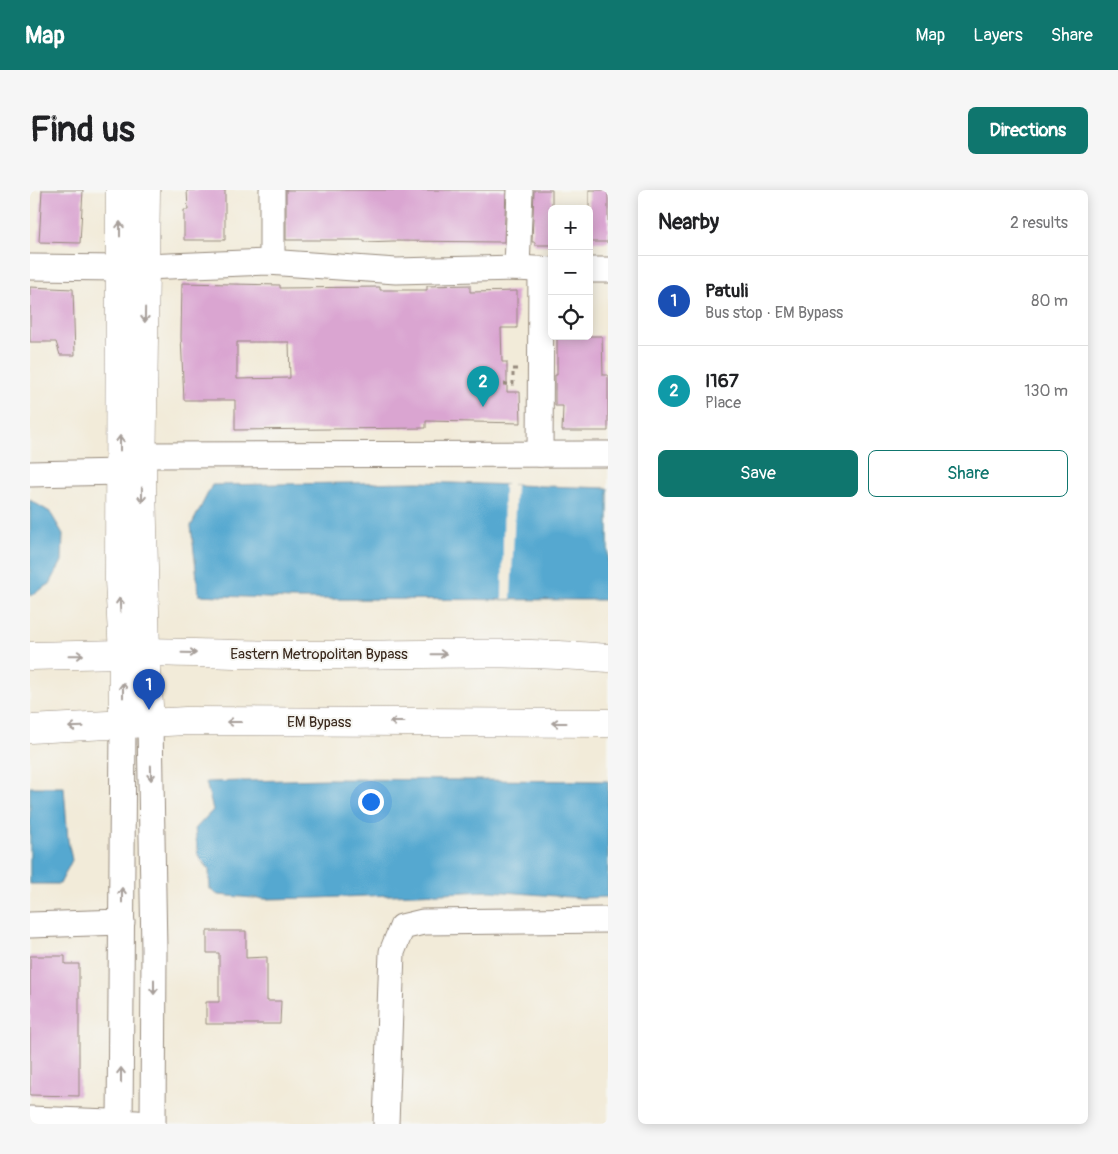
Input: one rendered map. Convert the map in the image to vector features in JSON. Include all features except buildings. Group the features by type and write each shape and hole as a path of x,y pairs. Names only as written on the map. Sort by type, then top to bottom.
{"main road":[{"path":"120,190 133,267 143,455 134,653 123,726"},
{"path":"146,190 133,267 120,472 119,580 150,724"},
{"name":"Eastern Metropolitan Bypass","path":"30,656 134,653 473,654 574,655 608,658"},
{"name":"EM Bypass","path":"30,728 123,726 186,722 608,723"}],"street":[{"path":"272,190 272,262"},
{"path":"520,190 537,269 540,454"},
{"path":"30,267 133,267 272,262 396,271 537,269"},
{"path":"593,270 608,270"},
{"path":"143,455 608,454"},
{"path":"30,474 120,472"},
{"path":"30,1119 153,1124 154,950 150,724"},
{"path":"120,1123 123,726"},
{"path":"386,1124 392,952 402,927 423,922 608,920"},
{"path":"30,925 122,922"},
{"path":"122,949 154,950"}],"path":[{"path":"504,384 513,384 513,369 525,370"}],"water":[{"path":"419,482 608,488 608,600 290,599 199,595 191,526 212,485"},
{"path":"30,500 50,512 63,534 62,561 50,584 30,596"},
{"path":"327,779 608,781 608,897 582,898 491,891 265,899 218,895 210,889 209,870 198,855 195,829 213,810 206,782"},
{"path":"30,787 64,787 68,840 72,860 60,884 30,884"}],"pier":[{"path":"504,485 516,485 511,599 502,599"}],"place":[{"name":"I167","path":"483,407"},
{"name":"Patuli","path":"149,710"}]}
